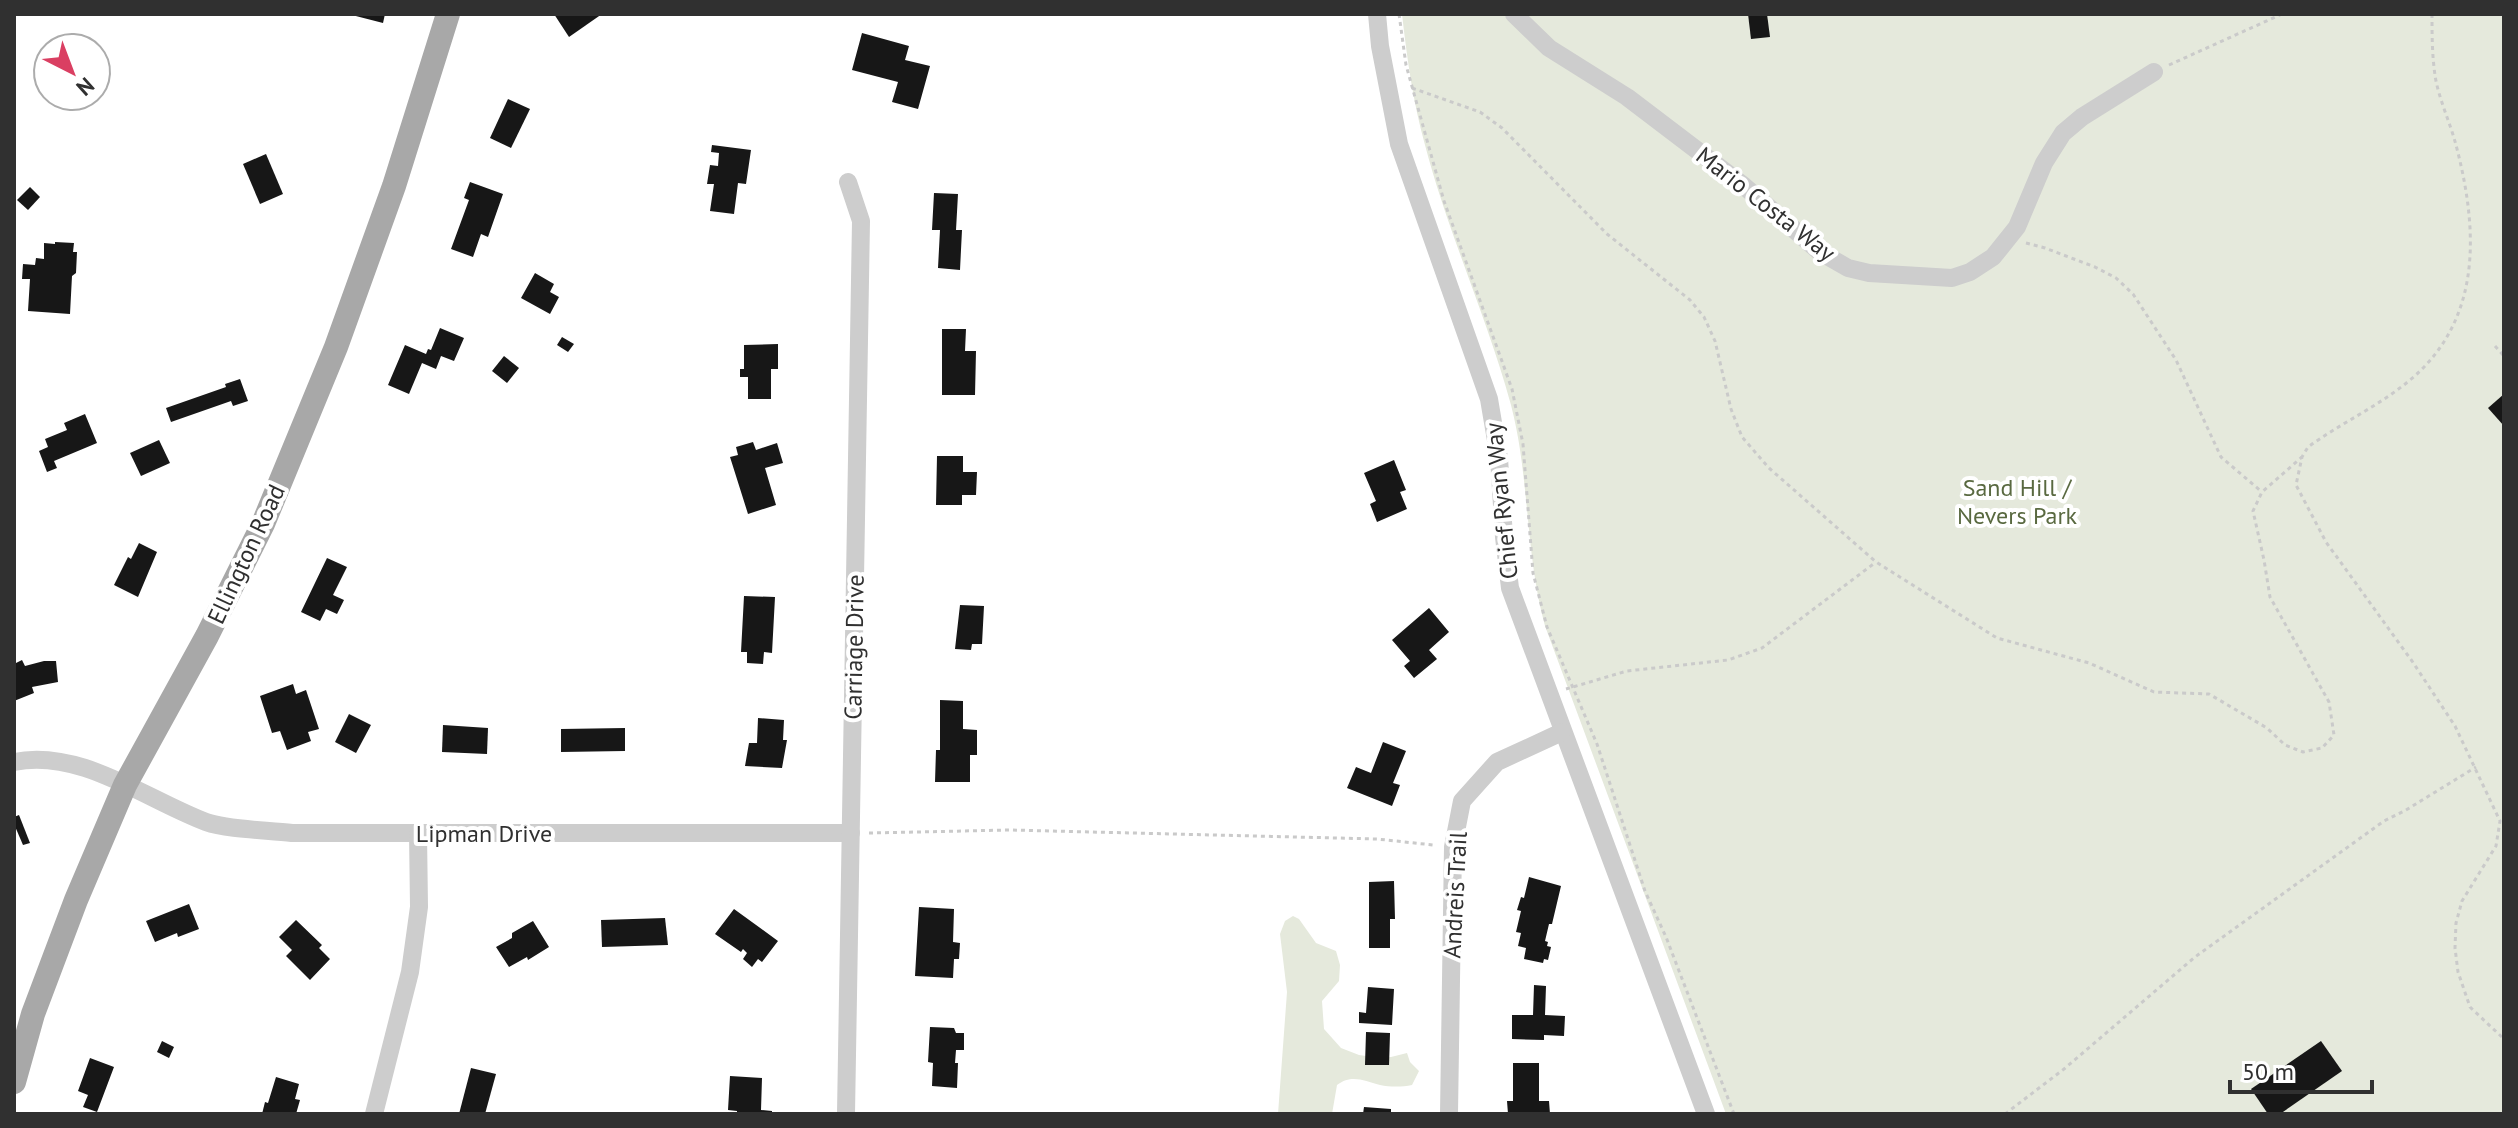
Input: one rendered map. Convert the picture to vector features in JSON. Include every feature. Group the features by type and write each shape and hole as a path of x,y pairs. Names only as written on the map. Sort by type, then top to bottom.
{"main road":[{"name":"Ellington Road","path":"14,1082 33,1014 76,900 125,785 207,636 263,524 336,347 394,186 448,14"}],"street":[{"name":"Chief Ryan Way","path":"1377,14 1399,144 1489,399 1499,458 1510,588 1706,1114"},
{"name":"Mario Costa Way","path":"1514,14 1549,48 1620,92 1744,186 1820,252 1848,268 1869,273 1952,278 1970,272 1993,257 2017,227 2044,163 2063,133 2082,117 2154,72"},
{"name":"Carriage Drive","path":"846,1114 861,221 848,182"},
{"name":"Andreis Trail","path":"1449,1114 1453,847 1462,801 1497,762 1562,732"},
{"name":"Lipman Drive","path":"14,762 76,764 209,823 292,833 851,833"},
{"path":"374,1114 410,972 419,907 418,833"}],"path":[{"path":"1399,14 1406,65 1444,201 1512,389 1523,444 1533,573 1547,627 1597,744 1645,891 1666,937 1734,1114"},
{"path":"2154,72 2282,14"},
{"path":"1412,88 1480,112 1502,128 1607,234 1690,300 1704,317 1715,341 1731,409 1742,437 1769,468 1876,562 1997,638 2089,663 2154,692 2209,694 2267,728 2285,745 2303,752 2322,748 2334,735 2329,702 2270,597 2253,511 2262,492 2302,457 2308,447 2411,379 2446,341 2459,315 2468,286 2469,221 2464,180 2435,77 2432,14"},
{"path":"2007,239 2045,248 2095,267 2116,278 2133,294 2176,360 2221,457 2262,492"},
{"path":"2495,346 2504,356"},
{"path":"2302,457 2296,485 2326,542 2455,726 2500,821 2496,846 2462,901 2456,923 2455,948 2458,972 2470,1007 2504,1039"},
{"path":"1549,695 1627,671 1728,660 1762,648 1876,562"},
{"path":"2005,1114 2064,1069 2195,957 2384,821 2476,767"},
{"path":"851,833 1010,830 1377,839 1453,847"}],"green space":[{"name":"Sand Hill / Nevers Park","path":"1402,14 2504,14 2504,1114 1726,1114 1545,626 1534,571 1522,460 1511,405 1425,145 1411,80"},
{"path":"1293,916 1299,919 1316,943 1336,951 1340,965 1339,981 1322,1001 1324,1029 1341,1048 1359,1055 1380,1058 1407,1053 1410,1062 1419,1071 1412,1085 1388,1086 1358,1079 1348,1080 1337,1085 1332,1114 1278,1114 1287,992 1280,934 1285,921"}],"building":[{"path":"348,14 385,14 383,23"},
{"path":"554,14 602,14 569,37"},
{"path":"1748,14 1767,14 1770,37 1751,39"},
{"path":"862,33 909,46 905,60 930,66 918,109 892,102 898,82 852,70"},
{"path":"508,99 530,109 511,148 490,138"},
{"path":"712,145 751,150 746,184 738,183 734,214 710,211 714,184 707,184 710,165 718,166 719,153 711,152"},
{"path":"266,154 283,194 260,204 243,164"},
{"path":"470,182 503,194 488,237 481,234 473,257 451,249 469,200 464,198"},
{"path":"30,187 40,197 28,210 17,200"},
{"path":"934,193 958,194 956,230 962,230 960,270 938,268 940,230 932,230"},
{"path":"44,243 74,243 73,252 77,252 70,314 28,311 30,279 22,279 23,264 35,265 36,258 44,259"},
{"path":"535,273 554,284 550,292 559,297 550,314 521,298"},
{"path":"440,328 464,338 454,361 441,356 436,369 422,363 409,394 388,385 405,345 426,354 428,349 431,350"},
{"path":"942,329 966,329 965,351 976,351 975,395 942,395"},
{"path":"562,337 574,344 568,352 557,345"},
{"path":"778,344 778,369 771,369 771,399 748,399 748,377 740,377 740,369 744,369 744,345"},
{"path":"504,356 519,368 507,383 492,371"},
{"path":"240,379 248,401 233,406 231,401 171,422 166,408"},
{"path":"2504,394 2504,426 2488,408"},
{"path":"85,414 97,443 54,461 57,468 47,472 39,451 48,447 45,439 67,430 64,423"},
{"path":"159,440 170,463 141,476 130,453"},
{"path":"753,442 756,450 777,443 783,463 765,468 776,505 748,514 730,457 738,455 736,447"},
{"path":"937,456 963,456 963,472 977,472 976,495 962,495 962,505 936,505"},
{"path":"1394,460 1406,490 1400,492 1407,509 1377,522 1370,504 1376,501 1364,473"},
{"path":"139,543 157,552 138,597 114,585"},
{"path":"327,558 347,567 333,595 344,600 337,614 326,609 320,621 301,612"},
{"path":"744,596 775,597 772,653 764,652 763,664 747,663 747,652 741,652"},
{"path":"960,605 984,606 982,644 972,644 971,650 955,649"},
{"path":"1429,608 1449,632 1429,650 1437,659 1414,678 1404,666 1410,661 1392,640"},
{"path":"22,660 25,666 56,661 58,682 32,687 34,693 14,701 14,664"},
{"path":"293,684 296,694 306,690 319,729 308,732 311,741 287,750 280,731 272,733 260,696"},
{"path":"940,700 963,701 963,729 977,730 977,755 970,755 970,782 935,782 936,750 940,750"},
{"path":"349,714 371,725 356,753 335,742"},
{"path":"758,718 784,720 783,740 787,740 782,768 745,766 749,743 757,743"},
{"path":"443,725 488,728 487,754 442,752"},
{"path":"625,728 625,751 561,752 561,729"},
{"path":"1383,742 1406,751 1393,783 1400,785 1392,806 1347,788 1356,767 1371,773"},
{"path":"19,815 30,843 23,845 14,824 14,817"},
{"path":"1529,877 1561,886 1545,941 1551,947 1548,960 1544,959 1543,963 1524,959 1526,948 1518,946 1521,933 1516,932 1521,911 1517,910 1521,897 1524,898"},
{"path":"1394,881 1395,919 1390,919 1390,948 1369,948 1369,882"},
{"path":"189,904 199,929 155,942 146,921"},
{"path":"919,907 954,909 953,942 960,943 959,959 954,959 953,978 915,976"},
{"path":"734,909 778,941 762,962 758,959 752,967 743,959 747,953 743,949 741,952 715,934"},
{"path":"665,918 668,945 602,947 601,920"},
{"path":"296,920 322,945 319,948 330,959 310,980 286,956 292,950 279,937"},
{"path":"533,921 549,947 509,967 496,947"},
{"path":"1534,985 1546,986 1545,1015 1565,1016 1564,1036 1544,1035 1544,1040 1512,1039 1512,1015 1533,1015"},
{"path":"1368,987 1394,989 1392,1025 1359,1023 1359,1012 1366,1013"},
{"path":"930,1027 954,1028 956,1033 964,1033 964,1050 956,1050 957,1088 932,1086 933,1063 928,1062"},
{"path":"1366,1032 1390,1033 1389,1065 1365,1065"},
{"path":"162,1041 174,1047 169,1058 157,1052"},
{"path":"2321,1041 2342,1071 2280,1114 2268,1114 2251,1089"},
{"path":"90,1058 114,1067 97,1112 83,1107 88,1095 78,1091"},
{"path":"1513,1063 1539,1063 1539,1101 1549,1101 1550,1114 1508,1114 1507,1101 1513,1101"},
{"path":"471,1068 496,1074 485,1114 459,1114"},
{"path":"730,1076 762,1078 761,1110 772,1111 772,1114 737,1114 737,1111 728,1110"},
{"path":"276,1077 299,1084 295,1099 300,1100 296,1114 262,1114"},
{"path":"1364,1107 1391,1109 1391,1114 1363,1114"}]}
